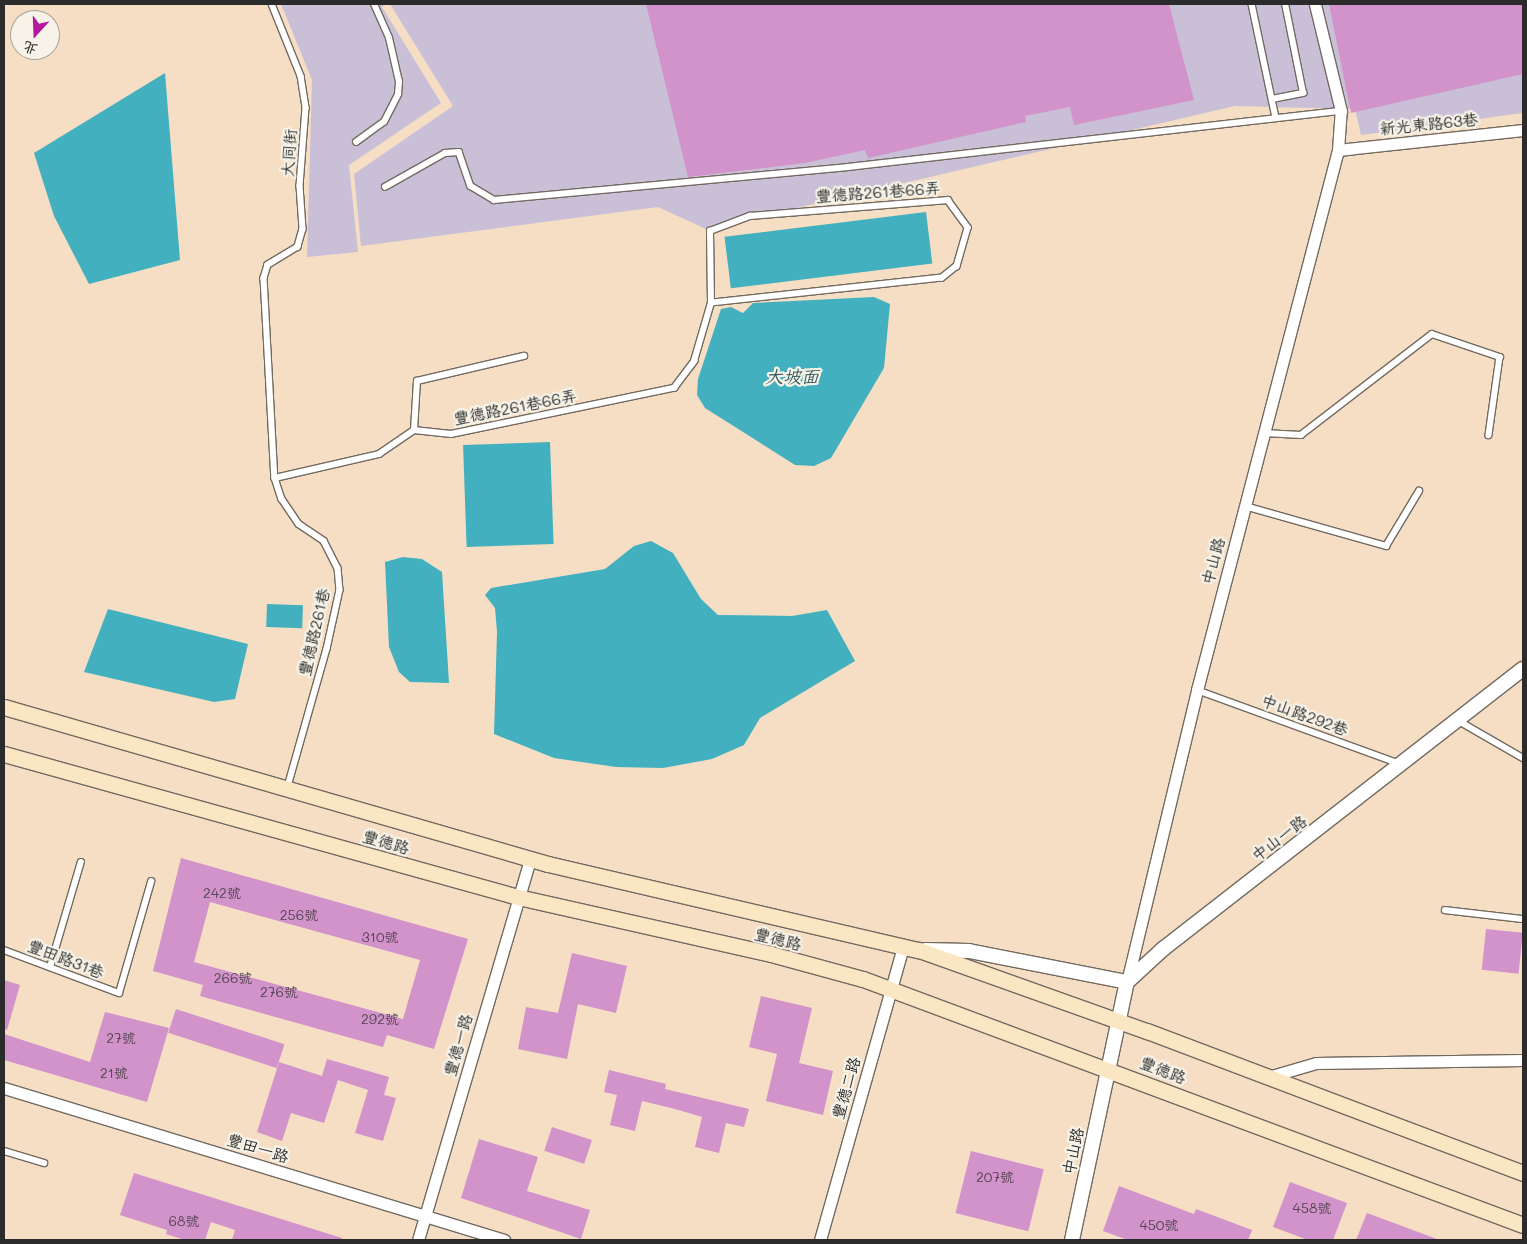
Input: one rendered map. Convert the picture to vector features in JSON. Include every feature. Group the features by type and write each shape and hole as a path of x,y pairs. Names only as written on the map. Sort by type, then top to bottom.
{"main road":[{"name":"豐德路","path":"4,707 530,859 919,950 1118,1020 1523,1174"},
{"name":"豐德路","path":"4,754 518,897 771,954 890,988 1108,1068 1523,1225"}],"street":[{"name":"中山路","path":"1127,982 1197,690 1338,150 1341,111 1315,4"},
{"name":"新光東路63巷","path":"1338,150 1523,130"},
{"name":"中山一路","path":"1127,982 1163,949 1403,765 1523,669"},
{"name":"豐德一路","path":"418,1240 530,859"},
{"name":"豐德二路","path":"820,1240 890,988 904,946"},
{"path":"919,950 969,952 1127,982 1108,1068"},
{"path":"1268,1077 1316,1064 1523,1060"},
{"name":"中山路","path":"1072,1240 1108,1068"},
{"name":"豐田一路","path":"4,1088 504,1240"}],"lane":[{"name":"大同街","path":"265,293 268,265 298,246 302,229 300,186 306,108 301,76 272,4"},
{"path":"356,142 384,122 398,94 399,82 389,38 374,4"},
{"path":"1252,4 1276,118"},
{"path":"1272,99 1303,94 1285,4"},
{"path":"385,187 445,153 459,152 471,186 494,200 848,167 1341,111"},
{"name":"豐德路261巷66弄","path":"414,430 451,434 674,388 694,361 711,303 710,232 750,216 948,200 968,228 957,266 942,278 711,303"},
{"name":"豐德路261巷","path":"265,293 275,478 282,499 299,524 324,541 338,568 340,590 327,649 288,788"},
{"path":"1264,433 1302,435 1432,334 1500,357 1489,435"},
{"path":"275,478 378,454 414,430 417,381 524,356"},
{"path":"1245,506 1386,546 1418,491"},
{"name":"中山路292巷","path":"1197,690 1403,765"},
{"path":"1457,720 1523,758"},
{"path":"50,967 81,862"},
{"name":"豐田路31巷","path":"4,950 119,993 150,882"},
{"path":"1446,910 1523,919"},
{"path":"4,1151 44,1163"}],"shaded area":[{"path":"281,4 385,4 382,7 441,103 349,165 358,252 307,257 312,80"},
{"path":"390,4 1523,4 1523,113 1361,135 1355,109 1235,106 706,229 658,207 361,246 354,174 453,106"}],"water":[{"path":"165,73 180,260 89,284 54,216 34,153"},
{"path":"926,212 932,264 731,288 725,237"},
{"name":"大坡面","path":"874,297 890,304 884,368 831,458 814,466 795,465 705,408 697,395 698,379 721,309 731,307 743,313 753,303"},
{"path":"550,442 554,544 467,547 463,445"},
{"path":"651,541 673,553 701,599 718,615 792,616 827,610 855,661 760,718 744,745 712,759 663,768 616,767 554,758 494,734 497,632 495,608 485,595 491,588 605,569 634,546"},
{"path":"403,557 422,559 442,572 449,683 410,682 399,672 389,647 385,562"},
{"path":"267,604 303,605 302,628 266,627"},
{"path":"108,609 248,644 235,699 214,702 84,672"}],"building":[{"path":"646,4 1169,4 1194,100 1074,125 1070,107 1025,116 1026,122 868,158 865,150 805,163 688,177"},
{"path":"1329,4 1523,4 1523,74 1351,113"},
{"path":"181,858 468,939 434,1049 387,1035 383,1047 200,996 203,985 153,971","holes":["210,902 420,960 403,1019 194,962"]},
{"path":"1486,929 1523,933 1519,974 1482,970"},
{"path":"572,953 627,966 616,1013 578,1004 567,1059 518,1049 526,1007 558,1013"},
{"path":"4,980 20,985 7,1030 4,1029"},
{"path":"761,996 812,1008 799,1063 833,1071 823,1115 766,1101 777,1054 749,1047"},
{"path":"176,1009 284,1044 277,1068 168,1033"},
{"path":"105,1012 169,1028 147,1102 4,1060 4,1034 90,1062"},
{"path":"327,1059 389,1077 384,1095 396,1098 383,1141 355,1133 368,1090 338,1080 324,1123 291,1113 282,1141 257,1132 279,1062 322,1076"},
{"path":"609,1070 666,1084 665,1089 749,1109 744,1127 726,1123 719,1153 695,1147 702,1117 675,1109 642,1101 635,1131 610,1125 617,1095 604,1092"},
{"path":"552,1127 592,1140 584,1164 544,1151"},
{"path":"479,1139 538,1157 527,1191 590,1210 581,1239 461,1198"},
{"path":"971,1151 1044,1169 1028,1231 956,1213"},
{"path":"134,1173 342,1238 341,1240 232,1240 235,1230 211,1222 205,1240 185,1240 166,1234 167,1230 120,1215"},
{"path":"1290,1182 1347,1203 1333,1240 1308,1240 1273,1227"},
{"path":"1119,1186 1194,1214 1196,1209 1252,1230 1248,1240 1128,1240 1103,1231"},
{"path":"1367,1213 1437,1239 1437,1240 1356,1240"}]}
